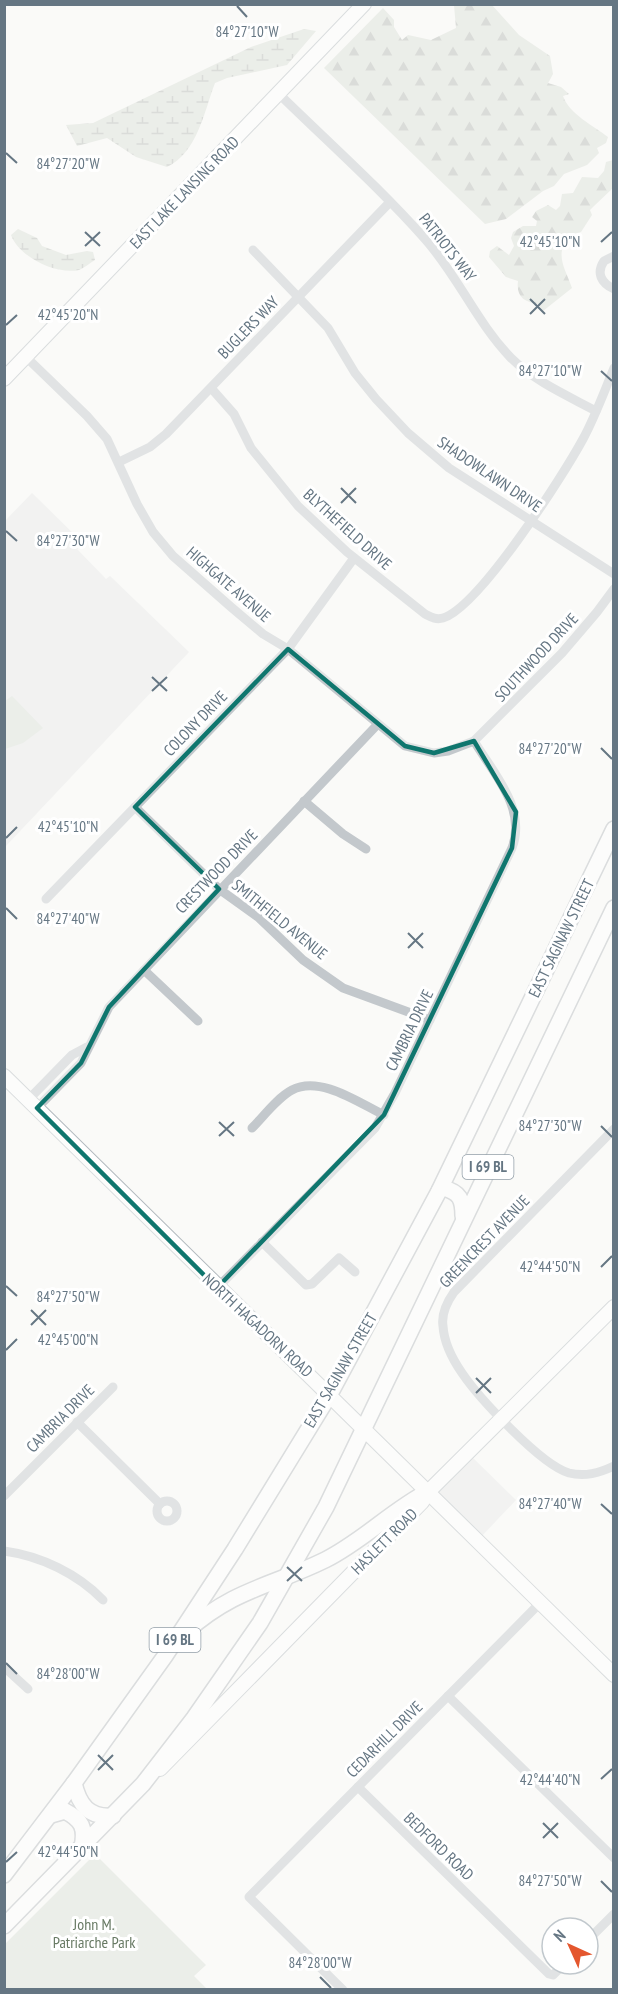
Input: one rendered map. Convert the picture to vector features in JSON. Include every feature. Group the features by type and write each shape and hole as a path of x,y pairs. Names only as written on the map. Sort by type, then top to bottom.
{"main road":[{"name":"EAST LAKE LANSING ROAD","path":"4,379 364,4"},
{"name":"EAST SAGINAW STREET","path":"4,1875 51,1815 165,1656 235,1549 330,1394 439,1191 614,829"},
{"name":"EAST SAGINAW STREET","path":"4,1926 113,1816 153,1771 227,1671 287,1576 326,1507 462,1219 614,908"},
{"name":"NORTH HAGADORN ROAD","path":"4,1076 614,1675"},
{"path":"439,1191 443,1188 460,1195 463,1202 462,1219"},
{"name":"HASLETT ROAD","path":"153,1771 162,1768 422,1502 429,1491 614,1307"},
{"path":"165,1656 185,1633 215,1608 247,1590 326,1560 429,1491"},
{"path":"74,1783 80,1803 92,1814 99,1817 113,1816"},
{"path":"51,1815 65,1811 83,1825 85,1833 82,1847"}],"street":[{"name":"PATRIOTS WAY","path":"279,94 390,202 447,265 492,336 512,358 537,377 596,411"},
{"name":"BUGLERS WAY","path":"119,462 150,447 166,434 390,202"},
{"name":"SHADOWLAWN DRIVE","path":"253,250 328,328 355,373 405,430 449,468 614,574"},
{"path":"614,256 601,265 601,279 614,289"},
{"name":"HIGHGATE AVENUE","path":"26,357 87,416 107,439 136,503 153,532 173,556 256,628 288,649 399,742 420,752 448,751 474,741"},
{"path":"532,522 564,473 596,411 614,368"},
{"name":"BLYTHEFIELD DRIVE","path":"211,388 225,402 251,448 281,487 354,558 425,614 437,619 448,615 471,595 532,522"},
{"name":"COLONY DRIVE","path":"46,899 288,649 354,558"},
{"name":"SOUTHWOOD DRIVE","path":"474,741 562,653 614,589"},
{"name":"CRESTWOOD DRIVE","path":"32,1104 81,1063 109,1007 219,889 378,725"},
{"name":"CAMBRIA DRIVE","path":"218,1288 375,1128 384,1115 516,838 516,812 474,741"},
{"path":"304,801 343,834 366,849"},
{"name":"SMITHFIELD AVENUE","path":"135,807 219,889 258,917 303,960 344,988 430,1020"},
{"path":"144,970 198,1021"},
{"path":"252,1128 287,1093 310,1085 327,1089 384,1115"},
{"name":"GREENCREST AVENUE","path":"614,1129 454,1292 446,1303 442,1316 443,1329 463,1375 502,1419 558,1469 584,1476 602,1472 614,1466"},
{"path":"262,1242 306,1285 312,1284 339,1258 355,1272"},
{"name":"CAMBRIA DRIVE","path":"5,1495 113,1387"},
{"path":"77,1422 160,1504"},
{"path":"4,1551 34,1558 76,1576 103,1600"},
{"name":"CEDARHILL DRIVE","path":"343,1989 249,1897 540,1603"},
{"path":"4,1667 28,1689"},
{"path":"448,1696 614,1858"},
{"name":"BEDFORD ROAD","path":"358,1787 540,1965"},
{"path":"600,1928 614,1914"}],"highlighted area":[{"path":"288,649 405,746 434,753 474,741 516,812 512,848 384,1115 217,1288 37,1108 81,1063 109,1007 219,889 135,807"}],"shaded area":[{"path":"32,493 83,543 77,549 106,579 110,576 189,652 5,847 5,521"},
{"path":"470,1455 516,1500 479,1539 433,1493"}],"green space":[{"path":"454,5 492,5 519,35 550,56 553,74 548,83 561,87 569,94 563,96 571,108 582,119 608,137 606,143 597,148 599,153 587,165 564,174 554,186 543,191 506,219 485,224 324,68 383,8 394,20 394,27 402,40 408,35 431,40 456,28"},
{"path":"304,29 316,31 287,65 227,78 215,83 203,119 192,142 177,161 167,167 136,157 107,138 77,146 66,125 93,123 251,47"},
{"path":"613,160 613,188 590,210 592,215 581,232 571,235 563,248 562,261 572,288 543,311 538,304 522,298 518,291 518,281 506,277 489,257 490,251 497,246 509,255 514,246 511,238 513,232 523,226 536,226 537,221 532,217 536,211 548,205 556,210 560,206 562,194 573,193 582,177 598,178 604,171 606,162"},
{"path":"18,229 37,238 42,246 66,255 93,252 95,260 79,270 70,271 39,263 15,243 11,235"},
{"path":"12,696 43,728 23,743 5,749 5,701"},
{"name":"John M. Patriarche Park","path":"95,1854 206,1965 194,1976 207,1989 5,1989 5,1944"}]}
